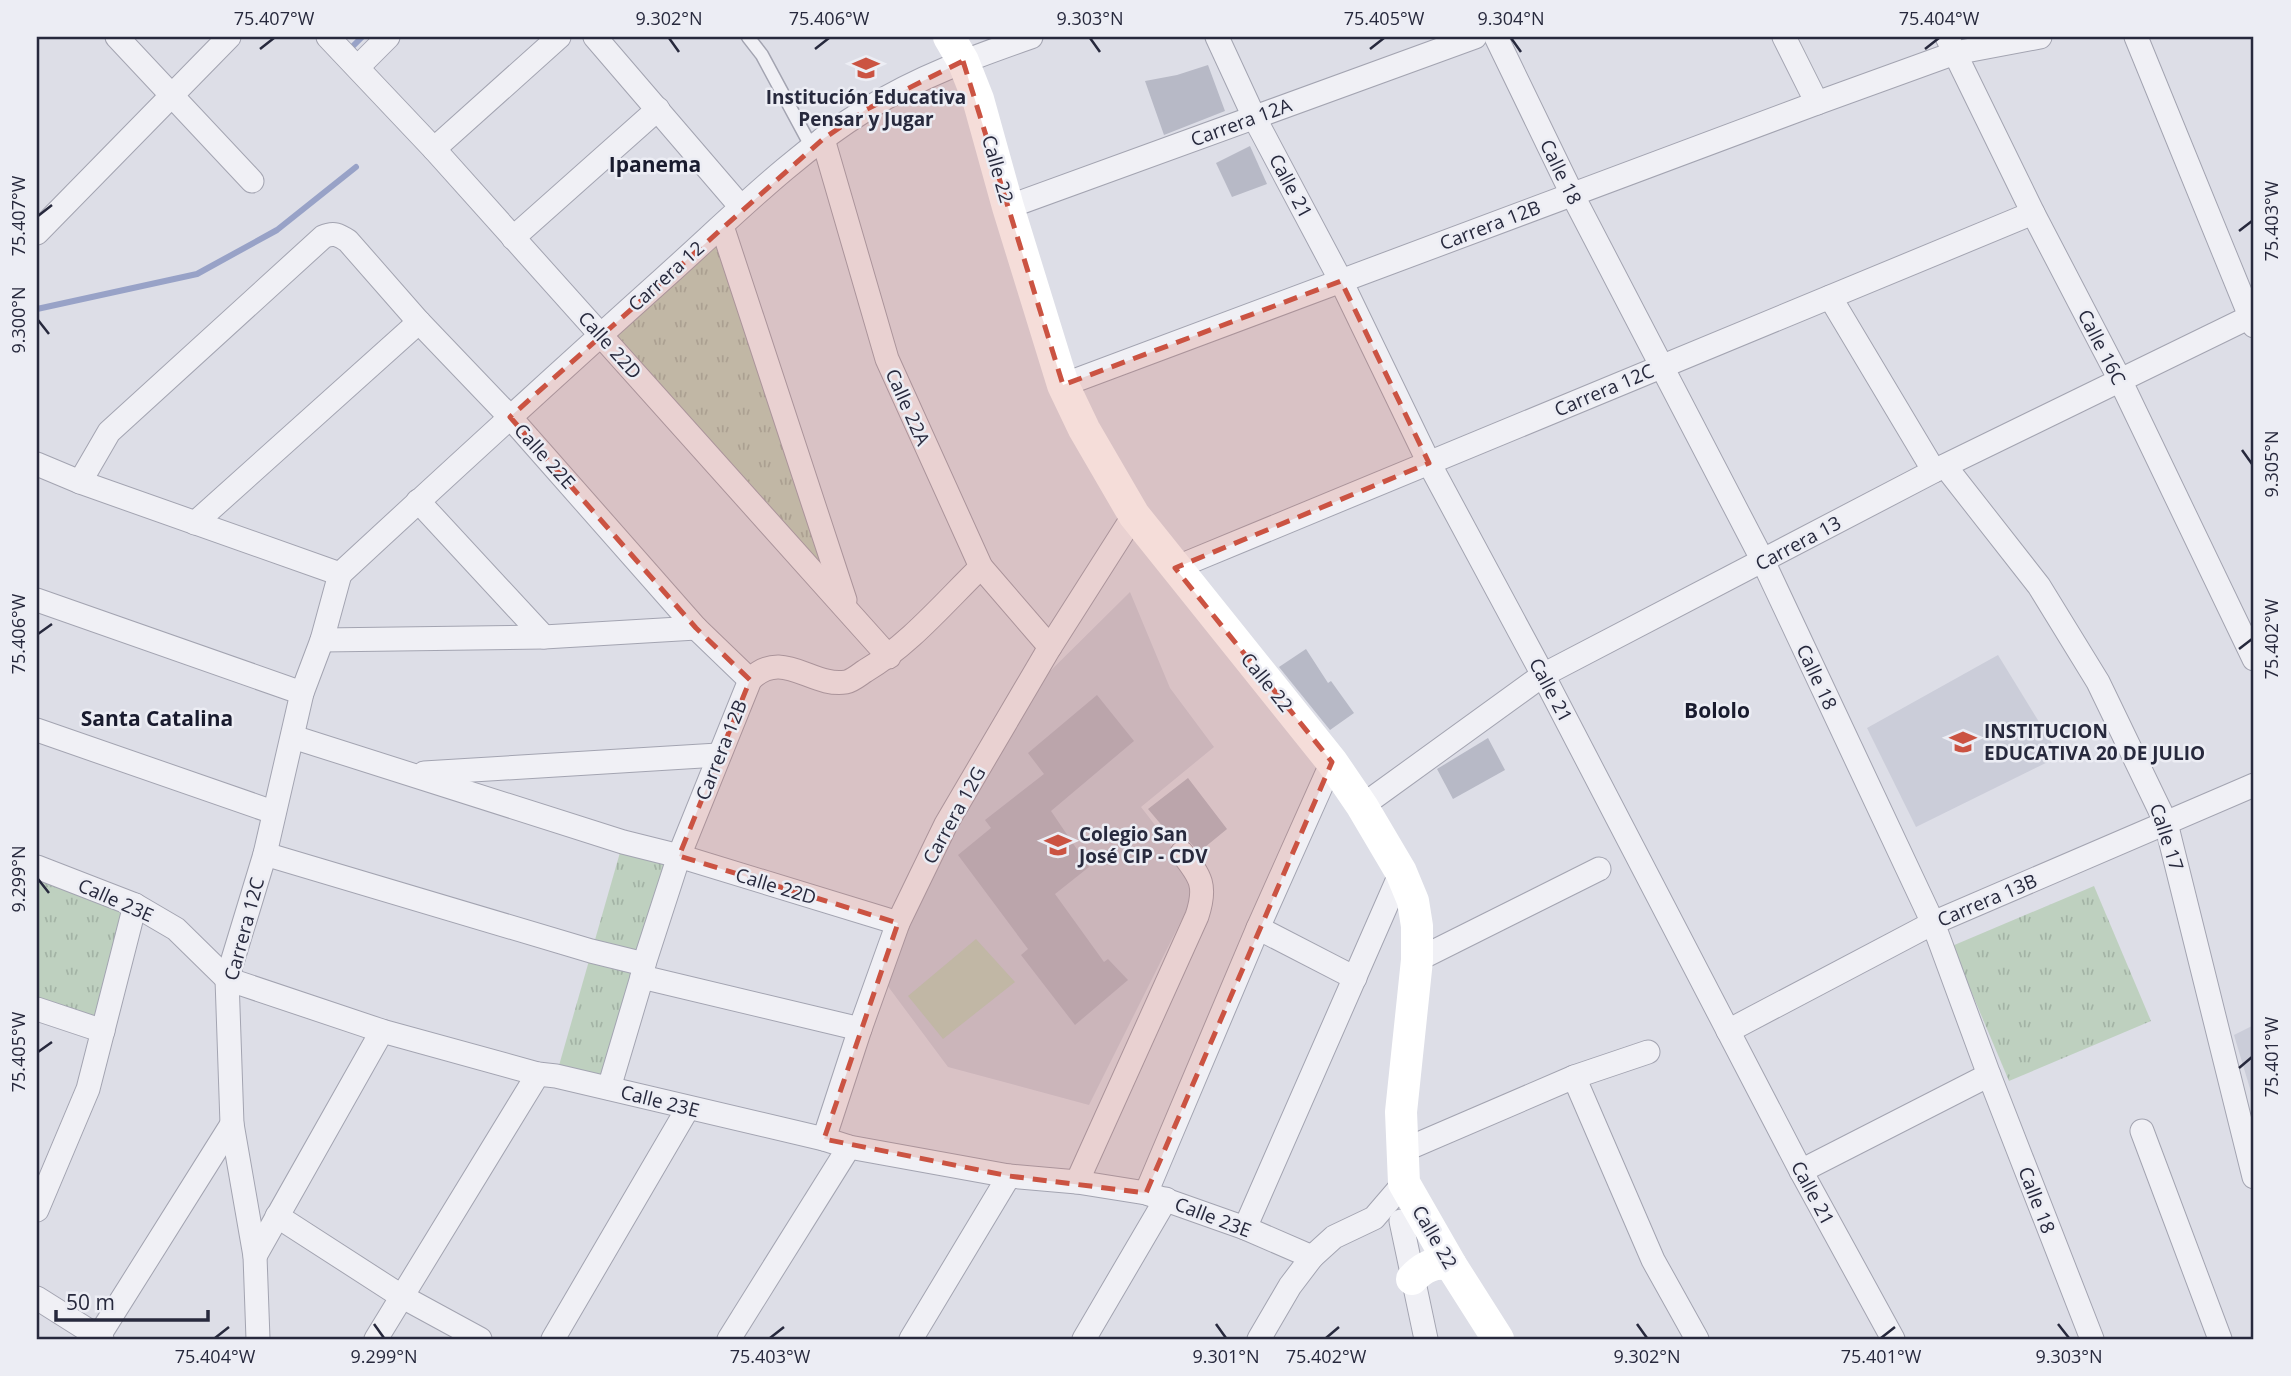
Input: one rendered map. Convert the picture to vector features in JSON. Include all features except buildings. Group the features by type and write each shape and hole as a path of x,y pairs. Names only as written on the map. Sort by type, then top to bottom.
{"street":[{"path":"117,37 252,181"},
{"path":"37,233 229,37"},
{"name":"Calle 22D","path":"328,37 434,149 889,657"},
{"path":"358,67 388,37"},
{"path":"434,149 559,37"},
{"path":"595,37 741,207"},
{"name":"Carrera 12","path":"340,574 741,207 817,144 867,108 912,84 956,49 1031,37"},
{"name":"Calle 21","path":"1217,37 1254,117 1341,281 1429,463 1543,675 1801,1171 1893,1339"},
{"name":"Carrera 12A","path":"1008,206 1475,37"},
{"name":"Calle 18","path":"1496,37 1660,367 1763,561 1933,923 2092,1339"},
{"path":"1784,37 1817,103"},
{"name":"Carrera 12B","path":"1063,385 1817,103 1951,45 2040,37"},
{"path":"2136,37 2253,319"},
{"name":"Calle 16C","path":"1951,45 2033,213 2120,380 2254,659"},
{"name":"Calle 22","path":"956,49 978,99 1063,385 1084,429 1134,515 1332,762 1401,872 1413,901 1417,926 1417,960 1401,1112 1404,1183 1413,1222 1451,1265 1498,1339"},
{"path":"513,238 658,109"},
{"name":"Calle 22A","path":"817,144 887,359 981,567 1050,647"},
{"name":"Carrera 12C","path":"1175,568 2033,213"},
{"path":"722,226 848,610"},
{"name":"Calle 22E","path":"80,482 109,432 323,237 338,234 348,241 419,322 510,417 696,628 750,680"},
{"name":"Calle 17","path":"1830,297 1940,468 2045,597 2098,682 2166,823 2254,1177"},
{"name":"Carrera 13","path":"1362,806 1543,675 1940,468 2253,319"},
{"path":"195,523 419,322"},
{"path":"37,464 80,482 340,574"},
{"path":"418,502 544,637"},
{"name":"Carrera 12G","path":"824,1139 898,923 946,824 1050,647 1134,515"},
{"name":"Carrera 12B","path":"609,1088 679,856 750,680 759,671 781,666 829,681 848,682 889,657 981,567"},
{"name":"Carrera 12C","path":"258,1339 255,1256 232,1124 227,979 264,854 302,693 322,640 340,574"},
{"path":"37,600 302,693"},
{"path":"322,640 544,637 696,628"},
{"path":"37,730 273,812"},
{"name":"Calle 22D","path":"293,737 623,842 679,856 898,923"},
{"path":"411,774 718,755"},
{"path":"1084,1339 1156,1196 1258,928 1332,762"},
{"name":"Carrera 13B","path":"1728,1031 1933,923 2254,785"},
{"path":"1077,1182 1203,898 1199,876 1182,853"},
{"path":"264,854 591,951 643,971 860,1029"},
{"name":"Calle 23E","path":"37,867 135,905 176,929 227,979 382,1031 538,1074 609,1088 849,1147 1009,1175 1077,1182 1156,1196 1245,1228 1312,1257"},
{"path":"1417,960 1599,869"},
{"path":"1245,1228 1401,872"},
{"path":"38,1206 88,1089 135,905"},
{"path":"1258,928 1355,978"},
{"path":"37,1009 103,1031"},
{"path":"255,1256 382,1031"},
{"path":"1402,1151 1574,1077 1648,1052"},
{"path":"376,1339 538,1074"},
{"path":"1801,1171 1989,1075"},
{"path":"1574,1077 1653,1260 1697,1339"},
{"path":"553,1339 688,1108"},
{"path":"37,1298 99,1339 232,1124"},
{"path":"2143,1131 2220,1339"},
{"path":"729,1339 849,1147"},
{"path":"911,1339 1009,1175"},
{"path":"1259,1339 1290,1286 1312,1257 1334,1237 1374,1218 1404,1183"},
{"path":"277,1216 401,1296 480,1339"},
{"path":"1374,1218 1413,1222 1412,1279 1426,1339"},
{"path":"1412,1279 1420,1270 1431,1265 1451,1265"}],"lane":[{"path":"748,37 817,144"}],"highlighted area":[{"path":"963,61 1063,385 1341,281 1429,463 1175,568 1332,762 1146,1193 1009,1176 824,1139 898,923 679,856 750,680 696,628 510,417 823,139 867,109"}],"shaded area":[{"name":"Colegio San José CIP - CDV","path":"1130,592 1170,688 1214,747 1141,807 1200,883 1089,1105 948,1067 884,981 919,893 1030,691"},
{"name":"INSTITUCION EDUCATIVA 20 DE JULIO","path":"1998,655 2060,756 1916,827 1867,728"},
{"path":"2254,1025 2254,1102 2234,1035"}],"green space":[{"path":"722,226 848,610 601,335"},
{"path":"623,842 679,856 609,1088 556,1076"},
{"path":"37,867 135,905 103,1031 37,1005"},
{"path":"2094,886 2151,1021 2009,1081 1952,946"},
{"path":"976,939 1015,982 943,1039 908,996"}],"waterway":[{"path":"353,46 362,37"},
{"path":"37,309 197,274 277,230 356,167"}],"place":[{"name":"Institución Educativa Pensar y Jugar","path":"866,68"},
{"name":"INSTITUCION EDUCATIVA 20 DE JULIO","path":"1963,742"},
{"name":"Colegio San José CIP - CDV","path":"1058,845"}],"district":[{"name":"Ipanema","path":"655,165"},
{"name":"Bololo","path":"1717,711"},
{"name":"Santa Catalina","path":"157,719"}]}
